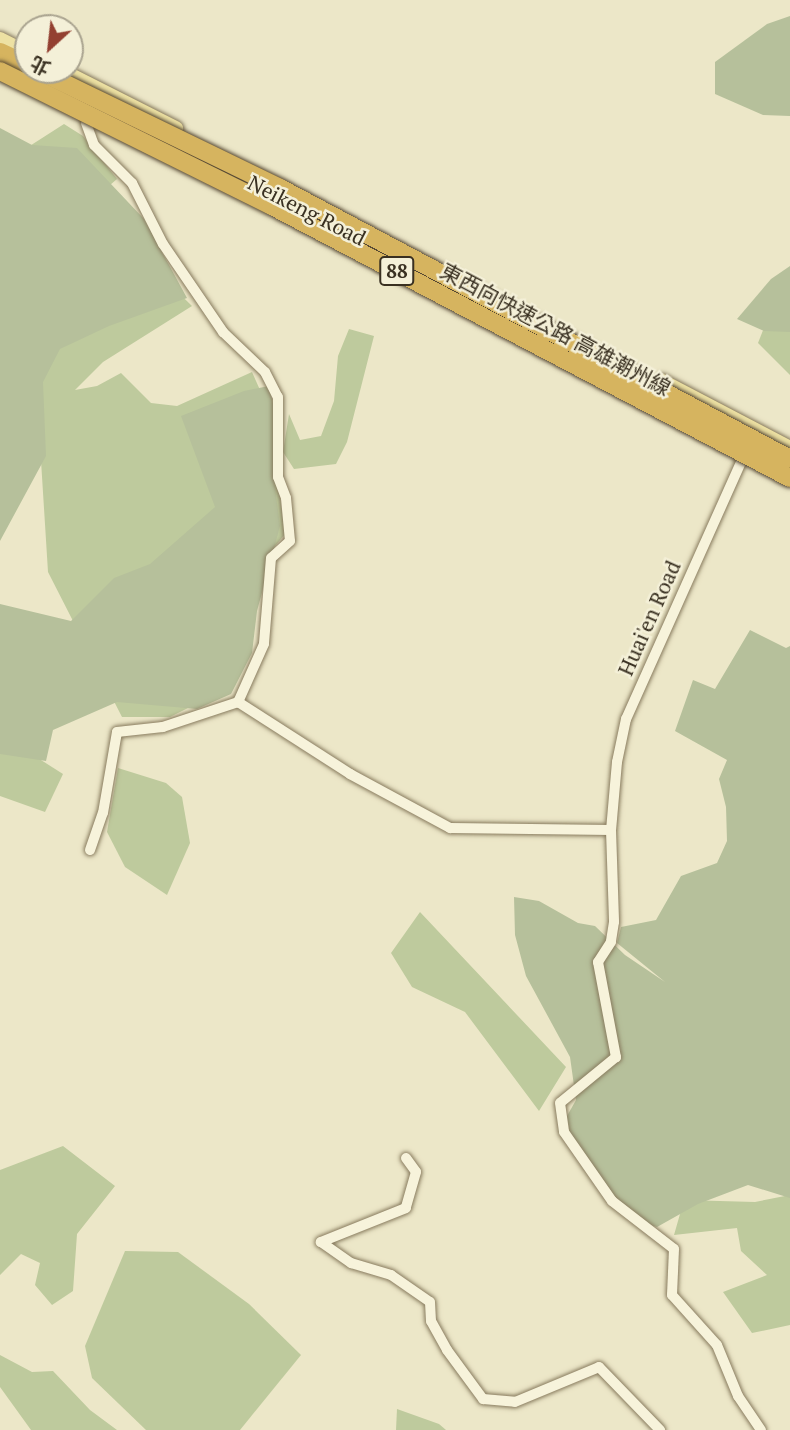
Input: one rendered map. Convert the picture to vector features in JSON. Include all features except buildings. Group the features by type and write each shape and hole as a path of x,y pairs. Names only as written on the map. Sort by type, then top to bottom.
{"highway":[{"name":"東西向快速公路 高雄潮州線","path":"0,71 272,205 790,478"},
{"name":"東西向快速公路 高雄潮州線","path":"66,84 280,188 790,459"}],"main road":[{"name":"Neikeng Road","path":"0,78 268,212 790,486"},
{"name":"Neikeng Road","path":"84,82 790,448"}],"street":[{"path":"86,123 94,145 132,183 163,244 223,332 265,372 278,397 278,477 286,498 290,541 271,558 264,644 238,702 163,727 117,732 103,813 90,850"},
{"name":"Huai'en Road","path":"756,430 626,719 617,762 611,830 614,922 611,942 597,962 616,1057 560,1104 564,1132 612,1201 674,1249 672,1295 717,1345 738,1396 761,1430"},
{"path":"238,702 350,774 450,828 611,830"},
{"path":"406,1158 416,1172 406,1209 321,1242 351,1263 403,1281 430,1302 431,1321 447,1350 484,1399 515,1402 599,1367 660,1430"}],"green space":[{"path":"790,16 790,116 763,115 715,94 715,62 767,24"},
{"path":"64,124 83,136 117,179 88,204 192,306 103,362 75,390 97,386 121,373 151,403 177,406 252,372 268,408 285,534 258,567 220,692 170,717 122,717 48,572 34,349 0,130 25,149"},
{"path":"0,128 32,145 77,148 144,219 187,298 109,326 60,349 43,382 46,456 0,541"},
{"path":"790,266 790,332 764,331 737,319 771,279"},
{"path":"790,296 790,375 758,343 773,305"},
{"path":"349,329 374,336 347,442 336,464 294,469 283,452 289,414 300,440 321,436 334,401 338,356"},
{"path":"269,386 276,417 273,473 280,526 257,611 252,653 231,694 197,709 117,702 53,730 46,761 0,754 0,604 71,621 114,578 150,564 215,507 181,416 244,391"},
{"path":"750,630 786,648 790,646 790,1198 748,1185 698,1204 657,1227 631,1219 570,1134 567,1116 576,1100 570,1057 526,976 515,935 514,897 539,901 578,923 595,926 625,955 665,982 617,943 621,927 656,920 681,876 717,863 727,841 726,807 719,779 727,760 675,731 693,680 715,689"},
{"path":"0,734 63,774 45,812 0,796"},
{"path":"118,768 166,783 182,797 190,843 167,895 125,867 107,832"},
{"path":"420,912 566,1067 539,1111 465,1012 412,987 391,953"},
{"path":"63,1146 115,1186 77,1234 73,1291 52,1305 35,1285 40,1263 21,1254 0,1275 0,1170"},
{"path":"790,1195 790,1325 752,1333 723,1292 767,1275 741,1251 737,1228 674,1235 684,1200 755,1202"},
{"path":"125,1251 178,1252 249,1304 301,1355 240,1430 146,1430 92,1378 85,1346"},
{"path":"0,1355 32,1372 53,1371 90,1410 117,1430 31,1430 0,1387"},
{"path":"397,1409 439,1424 446,1430 396,1430"}]}
